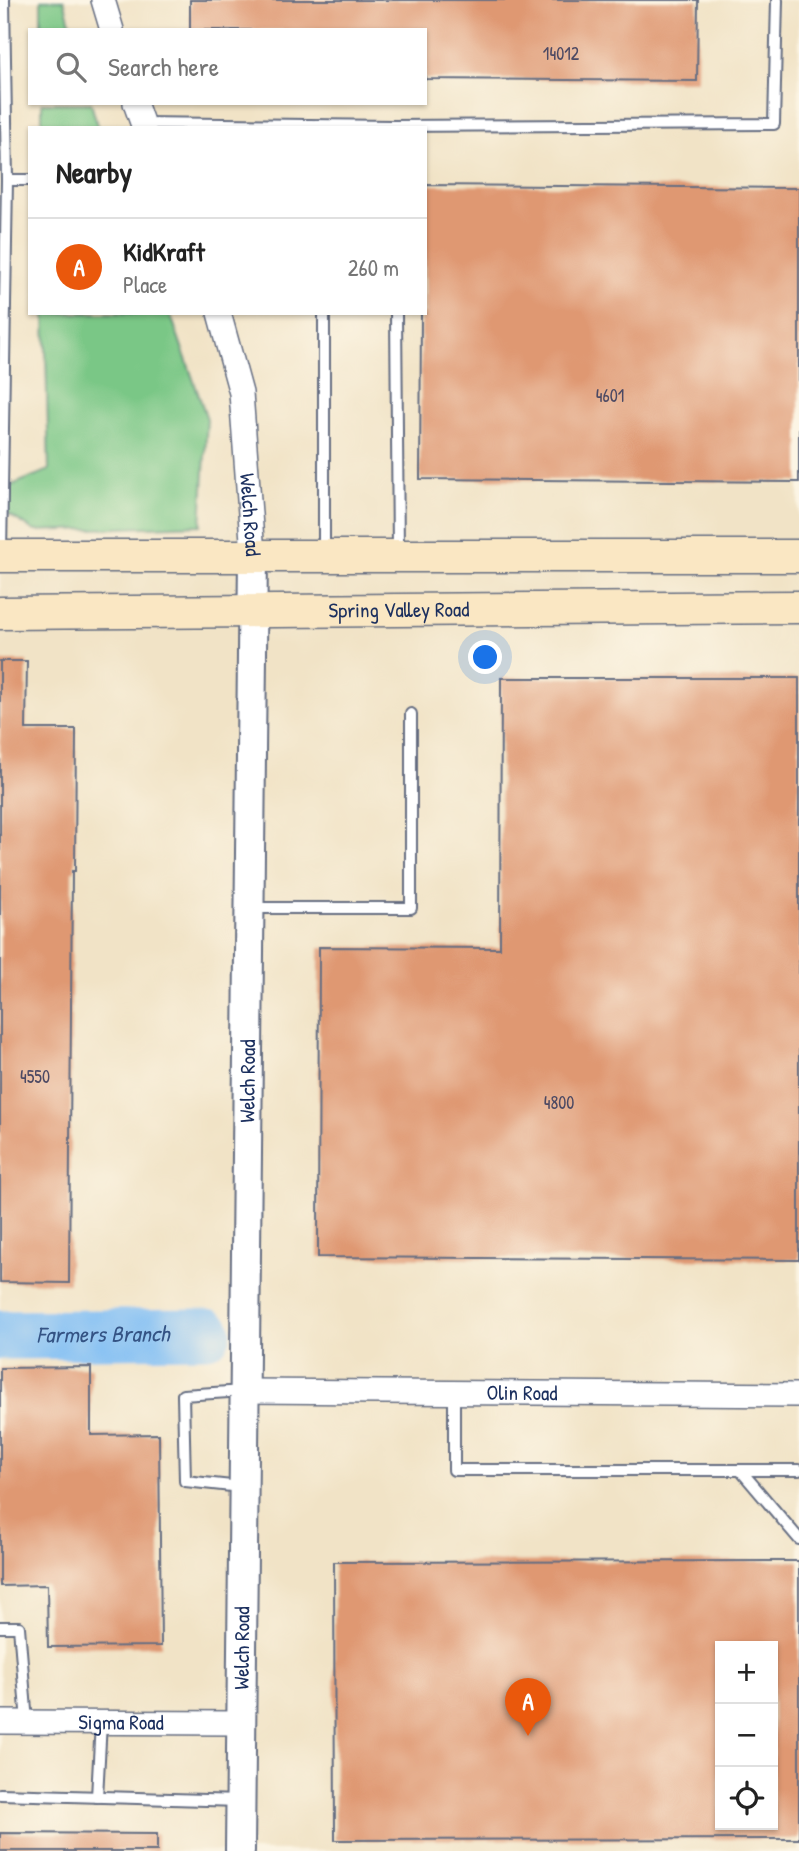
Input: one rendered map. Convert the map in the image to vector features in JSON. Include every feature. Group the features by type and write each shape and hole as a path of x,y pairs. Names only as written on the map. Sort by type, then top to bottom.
{"main road":[{"path":"0,556 799,556"},
{"name":"Spring Valley Road","path":"0,613 799,607"}],"street":[{"path":"103,0 111,28"},
{"name":"Welch Road","path":"220,315 241,393 253,554 240,1851"},
{"name":"Olin Road","path":"244,1391 454,1395 799,1395"},
{"name":"Sigma Road","path":"0,1721 240,1723"}],"lane":[{"path":"0,556 7,180 4,0"},
{"path":"140,118 392,126 774,124 777,0"},
{"path":"7,180 28,180"},
{"path":"324,315 324,554"},
{"path":"396,315 398,554"},
{"path":"250,908 411,908 411,714"},
{"path":"243,1488 185,1481 183,1395 244,1391"},
{"path":"454,1395 454,1470 799,1471"},
{"path":"741,1472 799,1539"},
{"path":"0,1627 19,1627 27,1722"},
{"path":"97,1797 101,1722"},
{"path":"0,1794 240,1801"}],"green space":[{"path":"41,0 64,0 71,28 41,28"},
{"path":"42,105 92,105 97,126 42,126"},
{"path":"45,315 171,315 207,419 201,525 35,531 8,514 2,489 49,470"}],"building":[{"path":"190,0 698,0 697,81 427,79 427,28 190,28"},
{"path":"427,185 799,188 799,482 420,479 421,315 427,315"},
{"path":"0,661 27,661 26,729 76,729 75,871 72,871 69,1283 0,1282"},
{"path":"501,678 799,678 799,1260 318,1257 319,947 500,948"},
{"path":"91,1367 91,1435 159,1434 161,1646 48,1647 47,1585 0,1586 0,1368"},
{"path":"799,1561 799,1839 335,1840 334,1562"},
{"path":"0,1833 157,1834 157,1851 0,1851"}],"waterway":[{"name":"Farmers Branch","path":"0,1335 207,1333"}],"place":[{"name":"KidKraft","path":"528,1736"}]}
